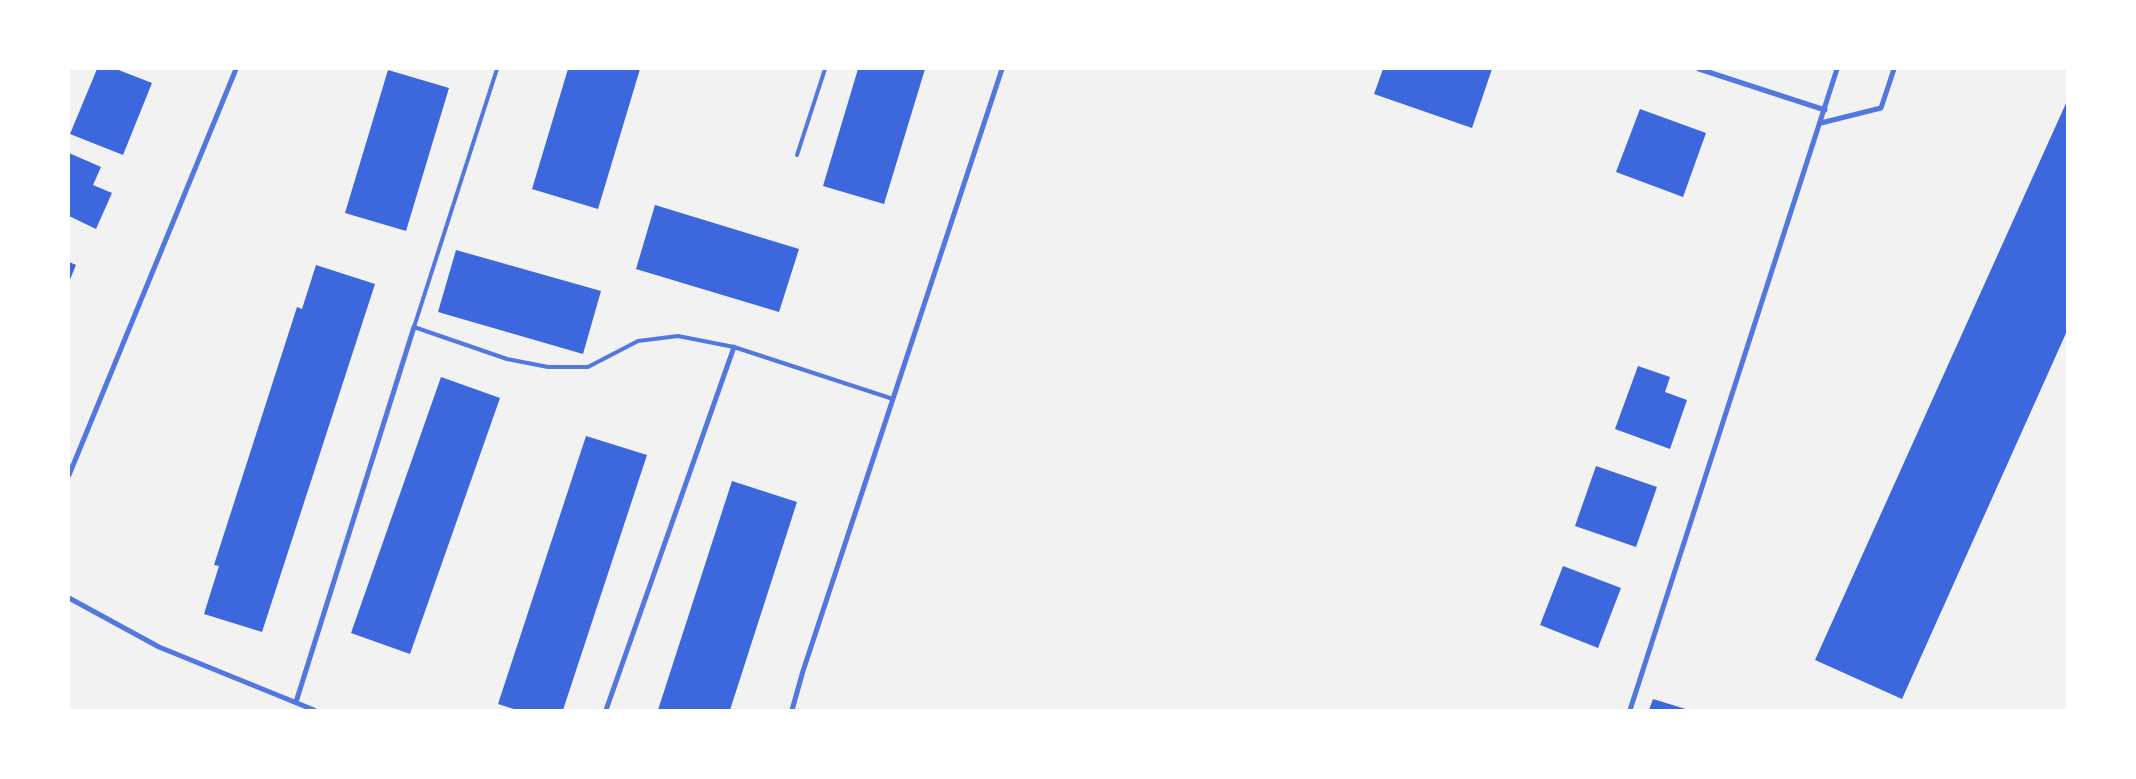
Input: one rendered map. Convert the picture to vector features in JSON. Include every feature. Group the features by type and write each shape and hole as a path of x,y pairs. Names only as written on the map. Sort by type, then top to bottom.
{"street":[{"path":"69,475 236,69"},
{"path":"792,710 803,671 1002,69"},
{"path":"1699,69 1825,110"},
{"path":"1630,710 1837,69"},
{"path":"1821,123 1881,108 1894,69"},
{"path":"296,702 414,327"},
{"path":"606,710 734,347"},
{"path":"69,598 159,647 314,710"}],"lane":[{"path":"497,69 414,327 507,359 548,367 588,367 638,341 678,336 734,347 893,399"},
{"path":"797,155 825,69"}],"building":[{"path":"97,69 116,69 152,83 123,155 70,134"},
{"path":"568,69 640,69 598,209 532,189"},
{"path":"858,69 925,69 884,204 823,186"},
{"path":"1383,69 1492,69 1472,128 1374,94"},
{"path":"388,70 449,88 406,231 345,213"},
{"path":"2067,101 2067,331 1902,699 1815,660"},
{"path":"1640,109 1706,133 1683,197 1616,172"},
{"path":"69,153 101,167 93,185 112,193 96,229 69,216"},
{"path":"655,205 799,249 779,312 636,269"},
{"path":"456,250 601,291 583,354 438,312"},
{"path":"69,262 76,265 69,282"},
{"path":"316,265 375,284 262,632 204,614 219,566 214,565 297,307 302,309"},
{"path":"1638,366 1670,377 1665,392 1687,400 1670,449 1615,429"},
{"path":"441,377 500,398 410,654 351,633"},
{"path":"586,436 647,455 563,710 517,710 498,704"},
{"path":"1596,466 1657,487 1636,547 1575,526"},
{"path":"732,481 797,502 730,710 658,710"},
{"path":"1563,566 1621,588 1598,648 1540,625"},
{"path":"1653,699 1689,710 1649,710"}]}
